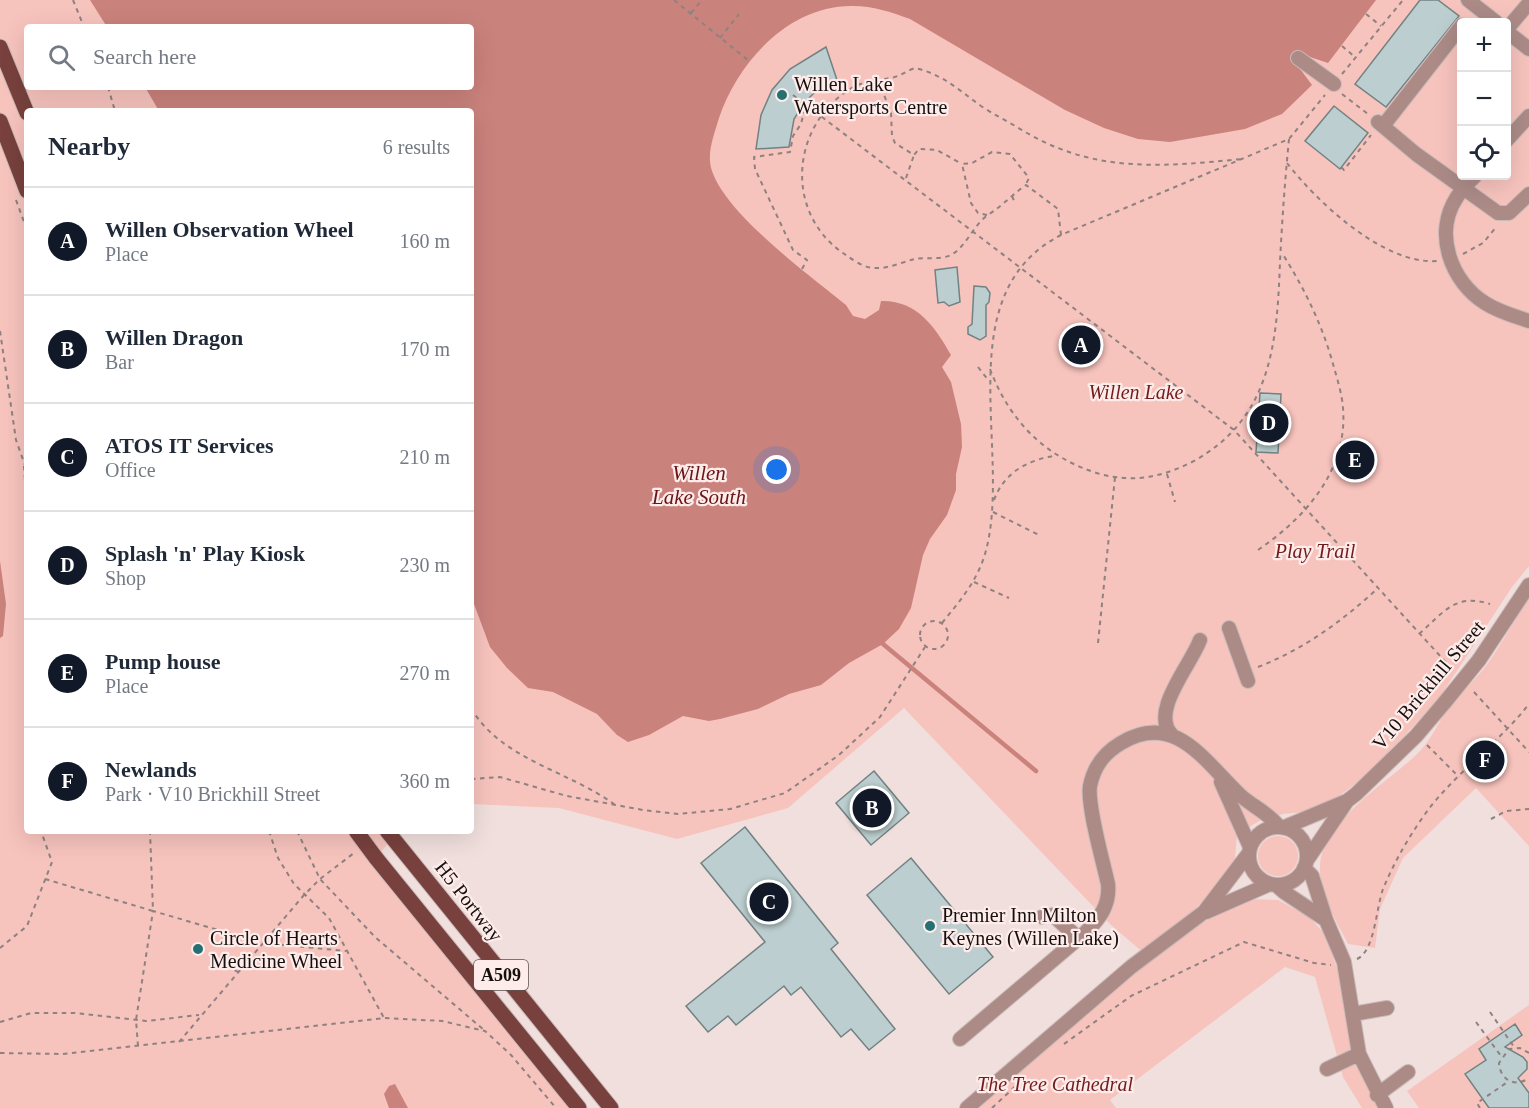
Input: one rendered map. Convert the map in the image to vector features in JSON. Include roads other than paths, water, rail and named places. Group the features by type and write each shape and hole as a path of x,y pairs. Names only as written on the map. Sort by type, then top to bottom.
{"main road":[{"path":"0,47 25,108"},
{"path":"0,121 24,183"},
{"name":"A509","path":"358,834 579,1108"},
{"name":"H5 Portway","path":"391,836 611,1108"}],"street":[{"path":"1465,18 1472,3 1491,18"},
{"path":"1511,25 1529,3"},
{"path":"1457,30 1381,124 1416,154 1498,213 1518,207 1529,194"},
{"path":"1511,35 1529,49"},
{"path":"1298,58 1333,85"},
{"path":"1511,136 1529,116"},
{"path":"1471,180 1451,208 1448,221 1450,258 1455,272 1468,289 1484,303 1529,321"},
{"name":"V10 Brickhill Street","path":"1306,864 1347,801 1416,736 1479,660 1529,585"},
{"path":"1229,628 1246,676"},
{"path":"1172,735 1166,726 1165,710 1194,646"},
{"path":"960,1039 1097,920 1107,903 1109,893 1090,798 1094,773 1103,756 1129,738 1155,731 1172,735 1201,754 1242,797 1282,827 1293,831 1305,844 1306,864 1344,962 1359,1054 1377,1095 1386,1108"},
{"path":"1212,767 1250,850 1254,872 1326,920"},
{"name":"V10 Brickhill Street","path":"1282,827 1347,801"},
{"path":"1204,912 1264,830 1282,827"},
{"path":"967,1108 1131,967 1204,912 1273,884 1296,879 1306,864"},
{"path":"1042,917 1053,915 1078,938"},
{"path":"1353,1014 1387,1008"},
{"path":"1327,1069 1359,1054"},
{"path":"1377,1095 1408,1072"}],"water":[{"name":"Willen Lake South","path":"90,0 1376,0 1328,63 1301,54 1295,62 1312,85 1282,114 1245,129 1170,142 1138,139 1104,128 1065,110 910,19 882,10 853,6 830,8 808,15 787,26 769,41 739,77 728,97 711,144 712,171 734,206 751,225 846,305 853,316 865,319 879,310 881,301 894,302 915,310 931,325 951,355 942,367 951,382 961,424 962,447 956,474 956,490 947,515 930,539 923,555 911,608 899,629 883,644 849,663 821,685 789,694 758,709 720,719 709,721 683,716 649,735 628,742 617,735 597,714 553,692 528,688 507,668 490,647 474,604 474,108 157,108 147,90 474,90 474,24 105,24"},
{"path":"0,561 6,604 3,636 0,638"},
{"path":"395,1084 408,1108 389,1108 384,1094 389,1086"}],"waterway":[{"path":"883,644 1036,771"}],"place":[{"name":"Willen Lake Watersports Centre","path":"782,95"},
{"name":"Willen Observation Wheel","path":"1081,345"},
{"name":"Splash 'n' Play Kiosk","path":"1269,423"},
{"name":"Pump house","path":"1355,460"},
{"name":"Newlands","path":"1485,760"},
{"name":"Willen Dragon","path":"872,808"},
{"name":"ATOS IT Services","path":"769,902"},
{"name":"Premier Inn Milton Keynes (Willen Lake)","path":"930,926"},
{"name":"Circle of Hearts Medicine Wheel","path":"198,949"}],"park label":[{"name":"Willen Lake","path":"1136,392"},
{"name":"Play Trail","path":"1315,551"},
{"name":"The Tree Cathedral","path":"1055,1084"}]}
